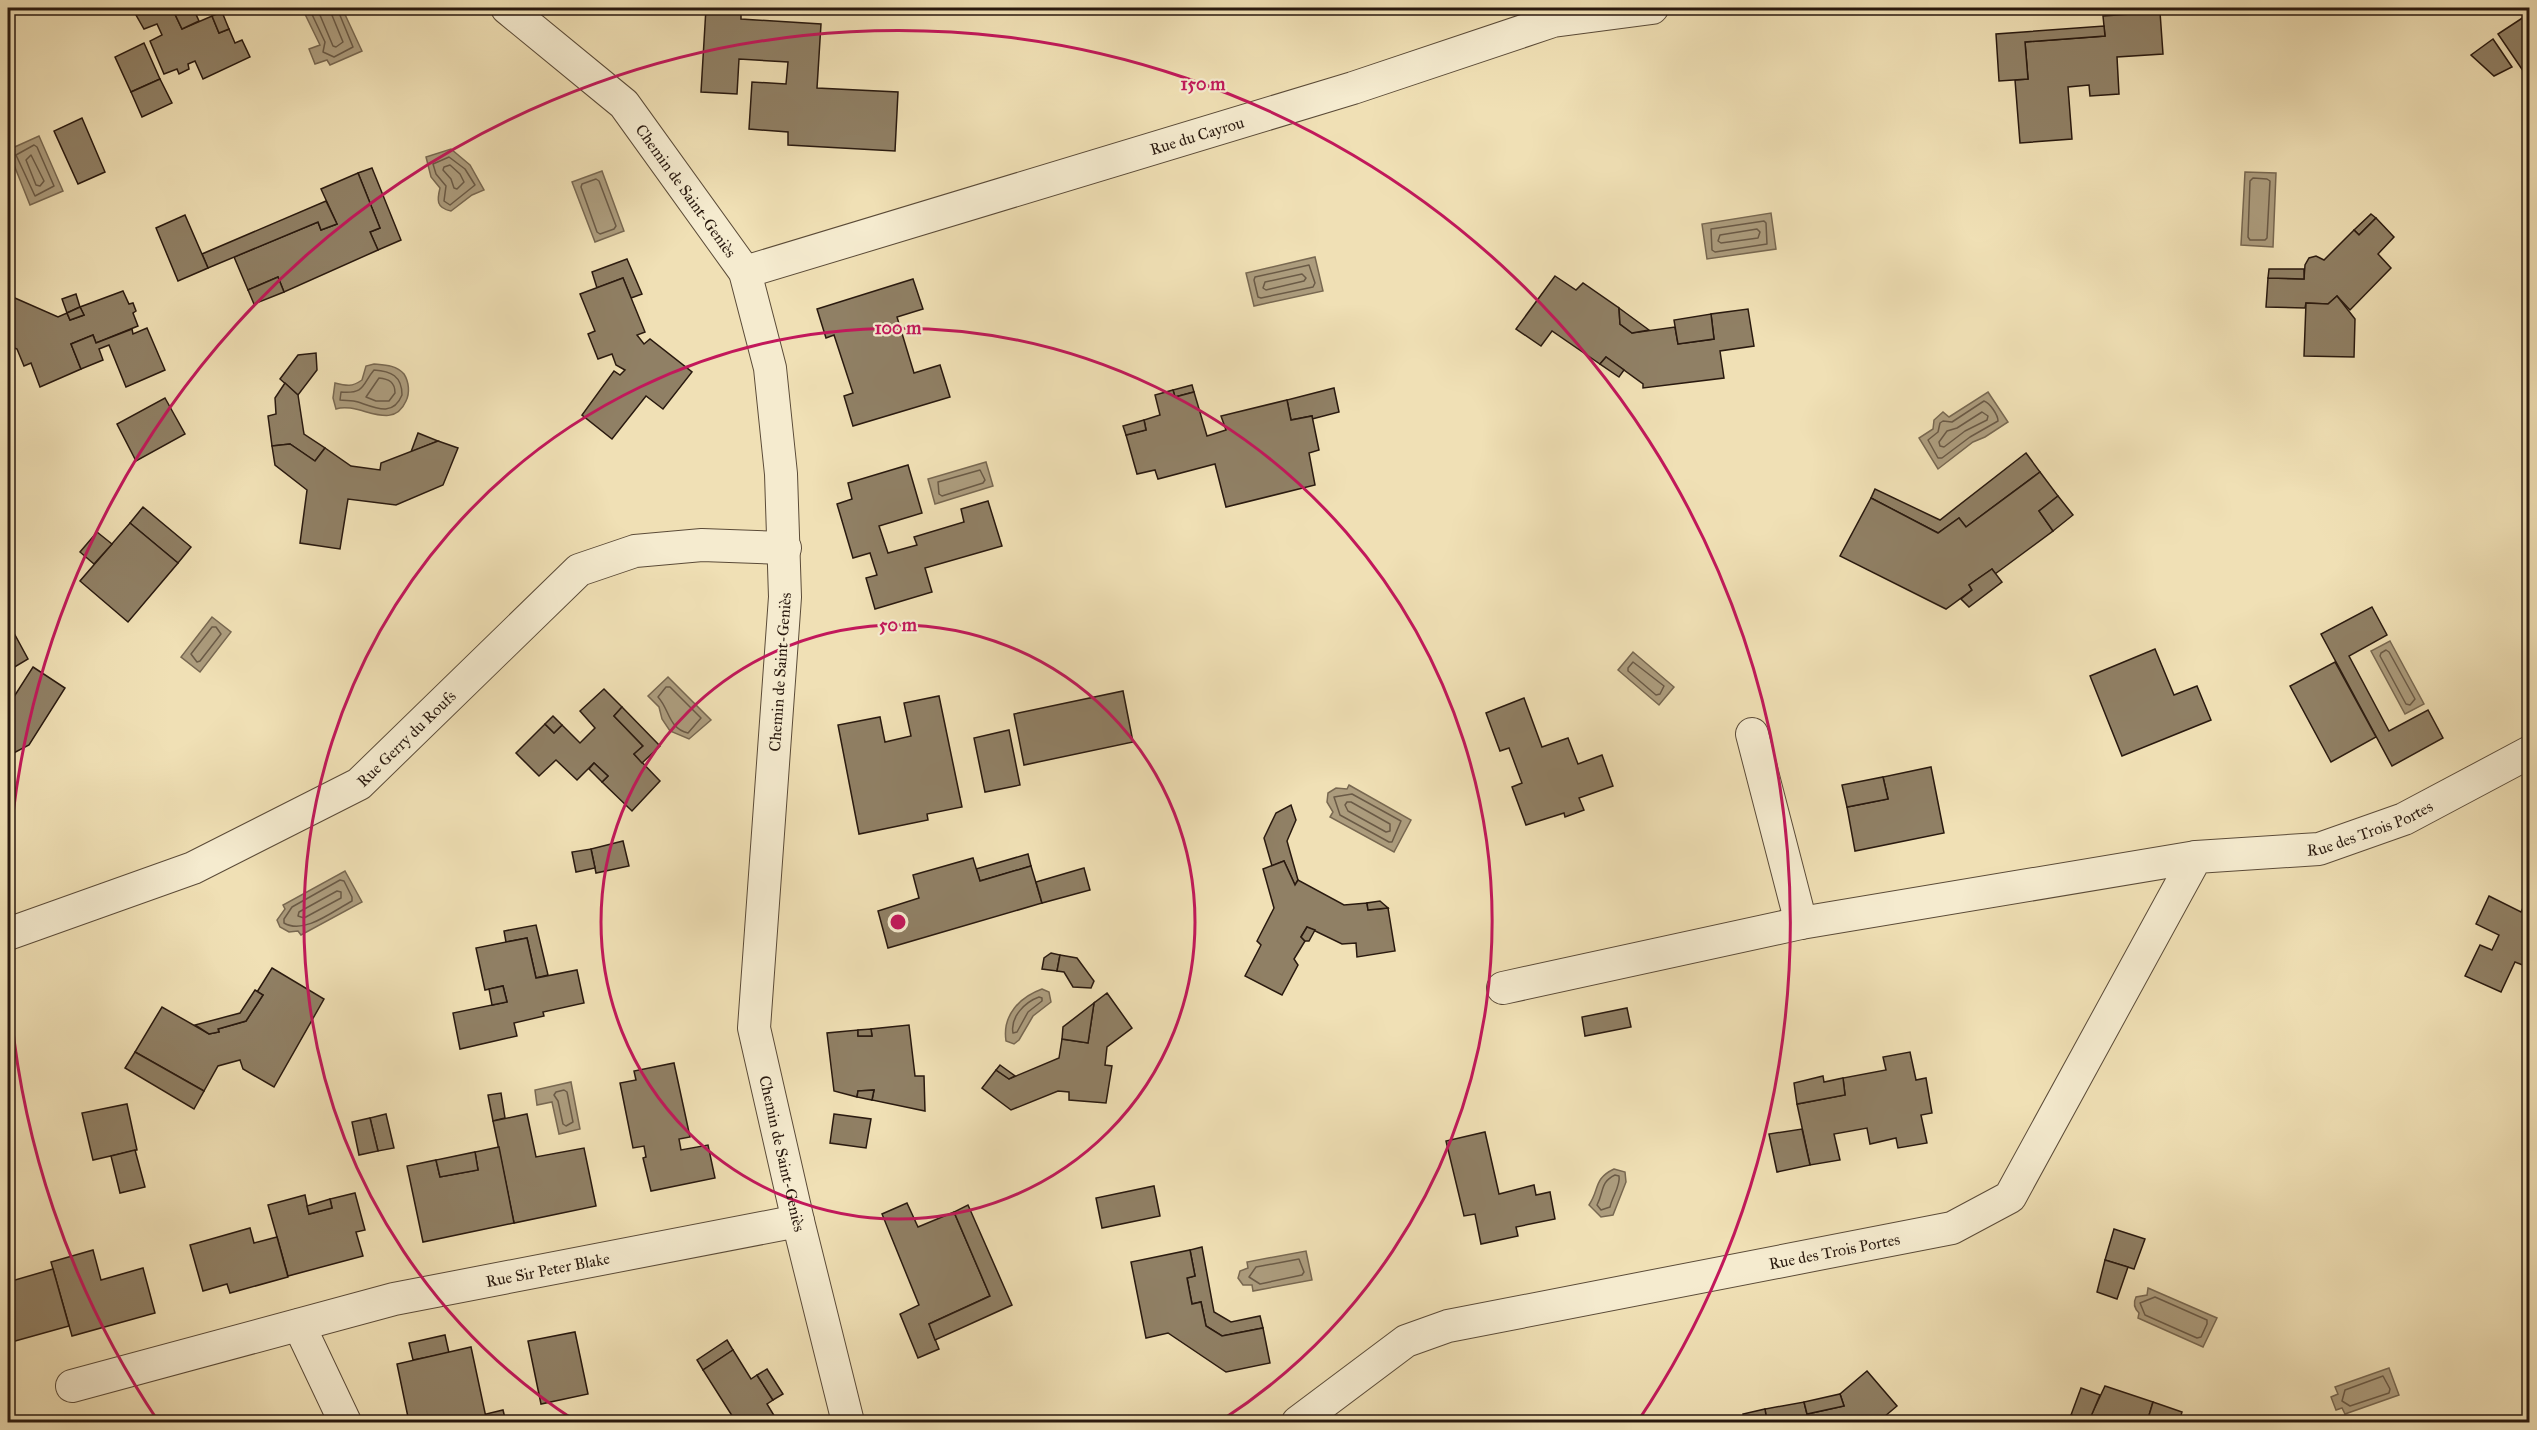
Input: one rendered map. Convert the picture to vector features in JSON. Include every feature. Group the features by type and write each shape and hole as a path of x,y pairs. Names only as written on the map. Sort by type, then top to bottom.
{"street":[{"name":"Chemin de Saint-Geniès","path":"507,8 624,104 745,272 770,368 785,548 785,597 754,1028 798,1221 848,1422"},
{"name":"Rue du Cayrou","path":"745,272 1353,88 1553,21 1652,8"},
{"name":"Rue Gerry du Roufs","path":"8,934 193,868 359,784 579,570 635,551 702,545 785,548"},
{"path":"1752,734 1801,923"},
{"name":"Rue des Trois Portes","path":"1503,988 1801,923 2196,857 2319,849 2403,819 2529,752"},
{"name":"Rue des Trois Portes","path":"1298,1422 1406,1341 1449,1326 1952,1228 2010,1197 2196,857"},
{"name":"Rue Sir Peter Blake","path":"72,1386 394,1299 798,1221"},
{"path":"299,1325 345,1422"}],"water":[{"path":"302,8 342,8 362,51 330,65 327,60 315,64 309,49 320,45"},
{"path":"39,136 63,191 30,205 8,150"},
{"path":"451,149 470,165 484,190 472,195 451,211 440,206 438,196 440,188 431,177 426,157"},
{"path":"602,171 624,231 595,242 572,182"},
{"path":"2245,172 2276,173 2273,247 2241,245"},
{"path":"1771,213 1776,249 1707,259 1702,224"},
{"path":"1315,257 1323,291 1254,306 1246,273"},
{"path":"374,364 394,367 404,374 408,384 408,395 400,410 392,415 384,415 355,409 336,409 333,398 335,383 355,384 362,380 366,366"},
{"path":"1988,392 2008,422 1973,442 1938,469 1919,438 1933,429 1934,420 1943,412 1949,417"},
{"path":"986,462 993,486 935,504 928,479"},
{"path":"212,617 231,632 200,672 181,657"},
{"path":"2390,641 2424,704 2405,714 2371,651"},
{"path":"1633,652 1674,687 1659,705 1618,670"},
{"path":"668,677 711,720 689,739 670,731 662,719 659,707 648,696"},
{"path":"1349,785 1411,820 1394,852 1330,817 1333,812 1327,802 1328,793 1336,788 1347,789"},
{"path":"345,871 362,902 301,935 298,931 289,932 280,927 277,920 285,909 283,905"},
{"path":"1042,989 1049,992 1051,1002 1033,1016 1019,1040 1014,1044 1006,1041 1007,1023 1014,1008 1034,992"},
{"path":"571,1082 580,1129 559,1134 552,1102 537,1105 535,1090"},
{"path":"1614,1169 1625,1172 1626,1182 1613,1215 1601,1217 1589,1205 1600,1181"},
{"path":"1306,1251 1312,1280 1253,1291 1252,1285 1243,1285 1238,1278 1240,1271 1248,1268 1247,1262"},
{"path":"2148,1288 2217,1318 2203,1347 2138,1318 2139,1313 2134,1305 2135,1299 2147,1295"},
{"path":"2389,1368 2399,1395 2345,1414 2342,1408 2336,1410 2331,1397 2338,1394 2335,1387"}],"building":[{"path":"132,8 172,8 182,29 212,16 219,33 229,29 235,43 242,40 250,57 203,79 195,61 188,64 189,69 179,74 177,69 164,74 150,41 162,35 157,24 144,29"},
{"path":"172,8 193,8 199,21 182,29"},
{"path":"706,8 741,8 741,19 821,24 817,88 898,92 895,151 788,145 788,132 749,129 752,82 786,84 788,62 739,59 737,94 701,92"},
{"path":"222,12 229,29 219,33 212,16"},
{"path":"2160,12 2163,54 2117,57 2119,94 2090,96 2089,85 2068,87 2072,139 2020,143 2015,80 2028,79 2025,42 2105,36 2103,16"},
{"path":"2530,13 2530,81 2498,34"},
{"path":"2104,26 2105,36 2025,42 2028,79 1999,81 1996,34"},
{"path":"2493,39 2512,67 2494,76 2471,55"},
{"path":"144,43 160,79 131,92 115,57"},
{"path":"160,79 172,103 142,117 131,92"},
{"path":"82,118 105,172 78,184 54,131"},
{"path":"372,168 401,240 378,250 370,232 380,228 358,173"},
{"path":"358,173 380,228 370,232 378,250 284,292 278,277 248,290 234,257 318,222 321,230 337,224 321,189"},
{"path":"326,201 337,224 321,230 318,222 208,268 202,254"},
{"path":"2371,214 2376,218 2359,235 2354,230"},
{"path":"185,215 208,268 178,281 156,228"},
{"path":"2376,218 2394,237 2378,254 2391,268 2350,310 2337,296 2328,304 2306,303 2305,308 2266,307 2268,278 2304,279 2305,265 2309,258 2316,256 2324,260 2354,230 2359,235"},
{"path":"627,259 642,294 631,298 623,278 597,288 592,272"},
{"path":"2269,269 2304,269 2304,279 2268,278"},
{"path":"1555,276 1576,290 1583,283 1619,308 1620,324 1632,333 1675,327 1678,344 1714,339 1711,314 1748,309 1754,346 1720,351 1724,378 1643,388 1643,384 1606,357 1600,364 1552,331 1541,346 1516,329"},
{"path":"278,277 284,292 254,304 248,290"},
{"path":"623,278 645,332 637,335 644,344 650,339 692,372 663,409 646,396 612,439 582,415 614,371 620,375 625,370 616,365 612,354 598,359 588,334 595,331 580,294"},
{"path":"913,279 923,309 897,317 914,373 940,365 950,397 853,426 844,396 853,393 834,335 826,338 817,309"},
{"path":"123,291 129,304 133,303 136,311 133,313 138,326 96,343 93,335 71,344 81,369 40,387 31,363 24,366 17,349 8,345 8,295 58,317 67,313 70,320 84,315 80,307"},
{"path":"76,294 80,307 67,313 62,299"},
{"path":"2337,296 2355,319 2354,357 2304,356 2306,303 2328,304"},
{"path":"80,307 84,315 70,320 67,313"},
{"path":"1619,308 1649,330 1632,333 1620,324"},
{"path":"1711,314 1714,339 1678,344 1674,320"},
{"path":"147,328 165,370 126,387 109,345 99,349 103,360 81,369 71,344 93,335 96,343 132,329 133,334"},
{"path":"316,353 317,370 298,395 280,379 298,355"},
{"path":"1606,357 1624,370 1619,377 1600,364"},
{"path":"285,383 298,395 304,434 325,448 315,461 290,444 272,446 268,416 276,414 275,398"},
{"path":"1192,385 1194,392 1175,397 1173,390"},
{"path":"1334,388 1339,412 1312,419 1312,416 1291,420 1287,400"},
{"path":"1173,390 1175,397 1194,392 1207,436 1226,430 1221,416 1287,400 1291,420 1312,416 1319,450 1309,453 1315,485 1226,507 1215,464 1158,479 1155,470 1137,474 1126,435 1146,430 1144,420 1160,415 1155,395"},
{"path":"165,398 185,434 136,461 117,424"},
{"path":"1144,420 1146,430 1126,435 1123,426"},
{"path":"418,433 438,441 411,452"},
{"path":"438,441 458,448 443,485 396,505 348,499 340,549 300,543 307,490 275,465 272,446 290,444 315,461 325,448 351,466 380,470 381,463"},
{"path":"2026,453 2040,472 1966,527 1959,518 1938,533 1871,498 1875,489 1940,520"},
{"path":"908,465 922,513 879,526 888,553 917,545 914,537 964,522 961,509 988,501 1002,546 925,568 932,592 875,609 866,578 877,575 870,553 853,558 837,504 852,499 848,483"},
{"path":"2040,472 2058,496 2039,511 2053,531 1995,574 1992,569 1969,585 1972,590 1946,609 1840,556 1871,498 1938,533 1959,518 1966,527"},
{"path":"2058,496 2073,515 2053,531 2039,511"},
{"path":"143,507 191,547 178,563 130,523"},
{"path":"130,523 178,563 128,622 80,581"},
{"path":"97,532 112,544 94,564 80,552"},
{"path":"1992,569 2002,582 1969,607 1961,599 1972,590 1969,585"},
{"path":"2372,607 2387,635 2349,656 2389,731 2428,710 2443,738 2392,766 2321,634"},
{"path":"8,622 28,659 8,671"},
{"path":"2155,649 2174,695 2197,686 2211,720 2122,756 2090,676"},
{"path":"2335,662 2376,737 2331,762 2290,686"},
{"path":"33,667 65,688 29,745 8,756 8,706"},
{"path":"604,689 622,707 614,716 643,746 634,754 660,781 632,811 602,782 608,776 594,763 577,780 556,760 539,776 516,753 545,724 554,733 562,725 580,743 595,728 580,711"},
{"path":"1123,691 1133,742 1024,765 1014,714"},
{"path":"939,696 962,807 927,814 928,820 859,834 838,725 880,717 885,742 911,736 904,703"},
{"path":"1524,698 1542,747 1568,738 1578,764 1602,755 1613,786 1579,798 1584,810 1565,817 1564,813 1526,825 1512,787 1522,783 1509,748 1500,751 1486,713"},
{"path":"622,707 660,746 642,763 634,754 643,746 614,716"},
{"path":"553,716 562,725 554,733 545,724"},
{"path":"1009,730 1020,785 985,792 974,738"},
{"path":"594,763 608,776 602,782 589,769"},
{"path":"1931,767 1944,833 1855,851 1847,807 1888,799 1883,777"},
{"path":"1883,777 1888,799 1847,807 1842,785"},
{"path":"1291,805 1296,820 1287,841 1298,880 1295,885 1284,861 1272,866 1264,838 1276,813"},
{"path":"623,841 629,866 596,873 591,849"},
{"path":"591,849 595,868 576,872 572,852"},
{"path":"1028,854 1031,866 980,881 976,869"},
{"path":"973,858 980,881 1031,866 1042,903 888,948 878,911 919,898 913,875"},
{"path":"1284,861 1295,885 1298,880 1344,905 1367,903 1368,910 1388,908 1395,951 1357,957 1356,943 1342,944 1307,927 1301,937 1305,941 1294,959 1298,965 1282,995 1245,976 1261,945 1257,941 1274,908 1263,869"},
{"path":"1084,868 1090,890 1042,903 1036,882"},
{"path":"2489,896 2521,912 2527,899 2530,900 2530,968 2515,962 2501,992 2465,976 2480,945 2492,950 2499,935 2476,924"},
{"path":"1380,901 1388,908 1368,910 1367,903"},
{"path":"536,925 548,975 536,978 527,938 506,942 504,931"},
{"path":"1307,927 1315,930 1309,941 1305,941 1301,937"},
{"path":"527,938 536,978 577,970 584,1003 543,1012 544,1016 514,1023 517,1036 460,1049 453,1013 507,1002 503,986 485,990 476,948"},
{"path":"1051,953 1060,955 1057,971 1042,969 1044,958"},
{"path":"1060,955 1077,958 1094,981 1091,988 1073,987 1064,972 1057,971"},
{"path":"272,968 324,999 274,1087 243,1069 240,1060 218,1066 204,1091 135,1052 162,1007 209,1034 246,1021 263,995 257,992"},
{"path":"503,986 507,1002 492,1005 489,989"},
{"path":"255,990 263,995 246,1021 209,1034 195,1025 240,1013"},
{"path":"1107,993 1132,1028 1107,1047 1105,1065 1112,1066 1106,1103 1069,1100 1069,1092 1058,1091 1011,1110 982,1088 996,1070 1009,1079 1059,1058 1062,1039 1088,1043 1094,1003"},
{"path":"1094,1003 1088,1043 1062,1039 1063,1027"},
{"path":"1627,1008 1631,1027 1585,1036 1582,1017"},
{"path":"909,1025 915,1076 924,1076 925,1111 872,1100 874,1090 858,1091 857,1097 834,1091 827,1033 858,1030 858,1036 872,1036 871,1029"},
{"path":"871,1029 872,1036 858,1036 858,1030"},
{"path":"135,1052 204,1091 194,1109 125,1068"},
{"path":"1910,1052 1916,1080 1926,1078 1932,1113 1921,1115 1927,1143 1898,1148 1896,1138 1870,1144 1867,1128 1834,1134 1840,1160 1810,1165 1797,1104 1845,1095 1843,1078 1886,1070 1883,1057"},
{"path":"674,1063 690,1137 679,1139 681,1150 708,1145 715,1178 651,1191 643,1158 646,1157 644,1146 633,1148 620,1083 636,1080 634,1071"},
{"path":"1000,1065 1015,1076 1009,1079 996,1070"},
{"path":"1823,1076 1824,1082 1843,1078 1845,1095 1797,1104 1794,1083"},
{"path":"874,1090 872,1100 857,1097 858,1091"},
{"path":"501,1093 505,1118 493,1121 488,1095"},
{"path":"127,1104 137,1150 93,1160 82,1113"},
{"path":"386,1114 394,1148 378,1151 370,1118"},
{"path":"527,1114 536,1157 584,1148 596,1206 514,1223 493,1121"},
{"path":"834,1114 871,1119 866,1148 830,1143"},
{"path":"370,1118 378,1151 359,1155 352,1122"},
{"path":"1802,1129 1810,1165 1777,1172 1769,1134"},
{"path":"1485,1132 1499,1194 1534,1185 1536,1195 1550,1192 1555,1219 1516,1227 1518,1236 1481,1244 1475,1214 1464,1216 1446,1141"},
{"path":"499,1147 514,1223 423,1242 407,1166 436,1160 440,1177 478,1170 475,1152"},
{"path":"135,1150 145,1187 120,1193 111,1156"},
{"path":"475,1152 478,1170 440,1177 436,1160"},
{"path":"1154,1186 1160,1216 1102,1228 1096,1198"},
{"path":"355,1193 365,1230 356,1232 363,1256 288,1276 268,1205 305,1195 309,1214 332,1208 330,1199"},
{"path":"330,1199 332,1208 309,1214 307,1206"},
{"path":"907,1203 918,1227 954,1212 990,1296 929,1324 939,1349 918,1358 900,1314 919,1305 882,1214"},
{"path":"968,1205 1012,1305 935,1340 929,1324 990,1296 954,1212"},
{"path":"250,1228 254,1243 277,1237 288,1277 230,1293 227,1284 203,1291 190,1245"},
{"path":"2114,1229 2145,1239 2134,1269 2105,1260"},
{"path":"1202,1247 1214,1312 1231,1322 1260,1316 1263,1328 1222,1336 1206,1326 1201,1302 1192,1304 1187,1278 1195,1276 1190,1250"},
{"path":"93,1250 101,1280 143,1268 155,1313 72,1336 51,1262"},
{"path":"1190,1250 1195,1276 1187,1278 1192,1304 1201,1302 1206,1326 1222,1336 1263,1328 1270,1363 1226,1372 1168,1333 1146,1338 1131,1262"},
{"path":"2105,1260 2128,1267 2117,1299 2097,1292"},
{"path":"53,1269 69,1326 8,1343 8,1282"},
{"path":"575,1332 588,1394 541,1404 528,1341"},
{"path":"445,1335 449,1353 413,1360 409,1343"},
{"path":"727,1340 733,1350 703,1370 697,1360"},
{"path":"471,1347 487,1422 409,1422 397,1364"},
{"path":"733,1350 751,1379 757,1375 773,1400 767,1404 778,1422 736,1422 703,1370"},
{"path":"767,1369 783,1394 773,1400 757,1375"},
{"path":"1867,1371 1897,1406 1878,1422 1767,1422 1765,1409 1804,1402 1807,1414 1844,1406 1840,1394"},
{"path":"2105,1386 2153,1402 2147,1422 2088,1422"},
{"path":"2081,1388 2100,1395 2089,1421 2071,1415"},
{"path":"1840,1394 1844,1406 1807,1414 1804,1402"},
{"path":"2153,1402 2182,1412 2179,1422 2147,1422"},
{"path":"1765,1409 1767,1422 1745,1422 1743,1414"},
{"path":"503,1410 506,1422 487,1422 486,1414"},
{"path":"2071,1415 2089,1421 2069,1422"}]}
